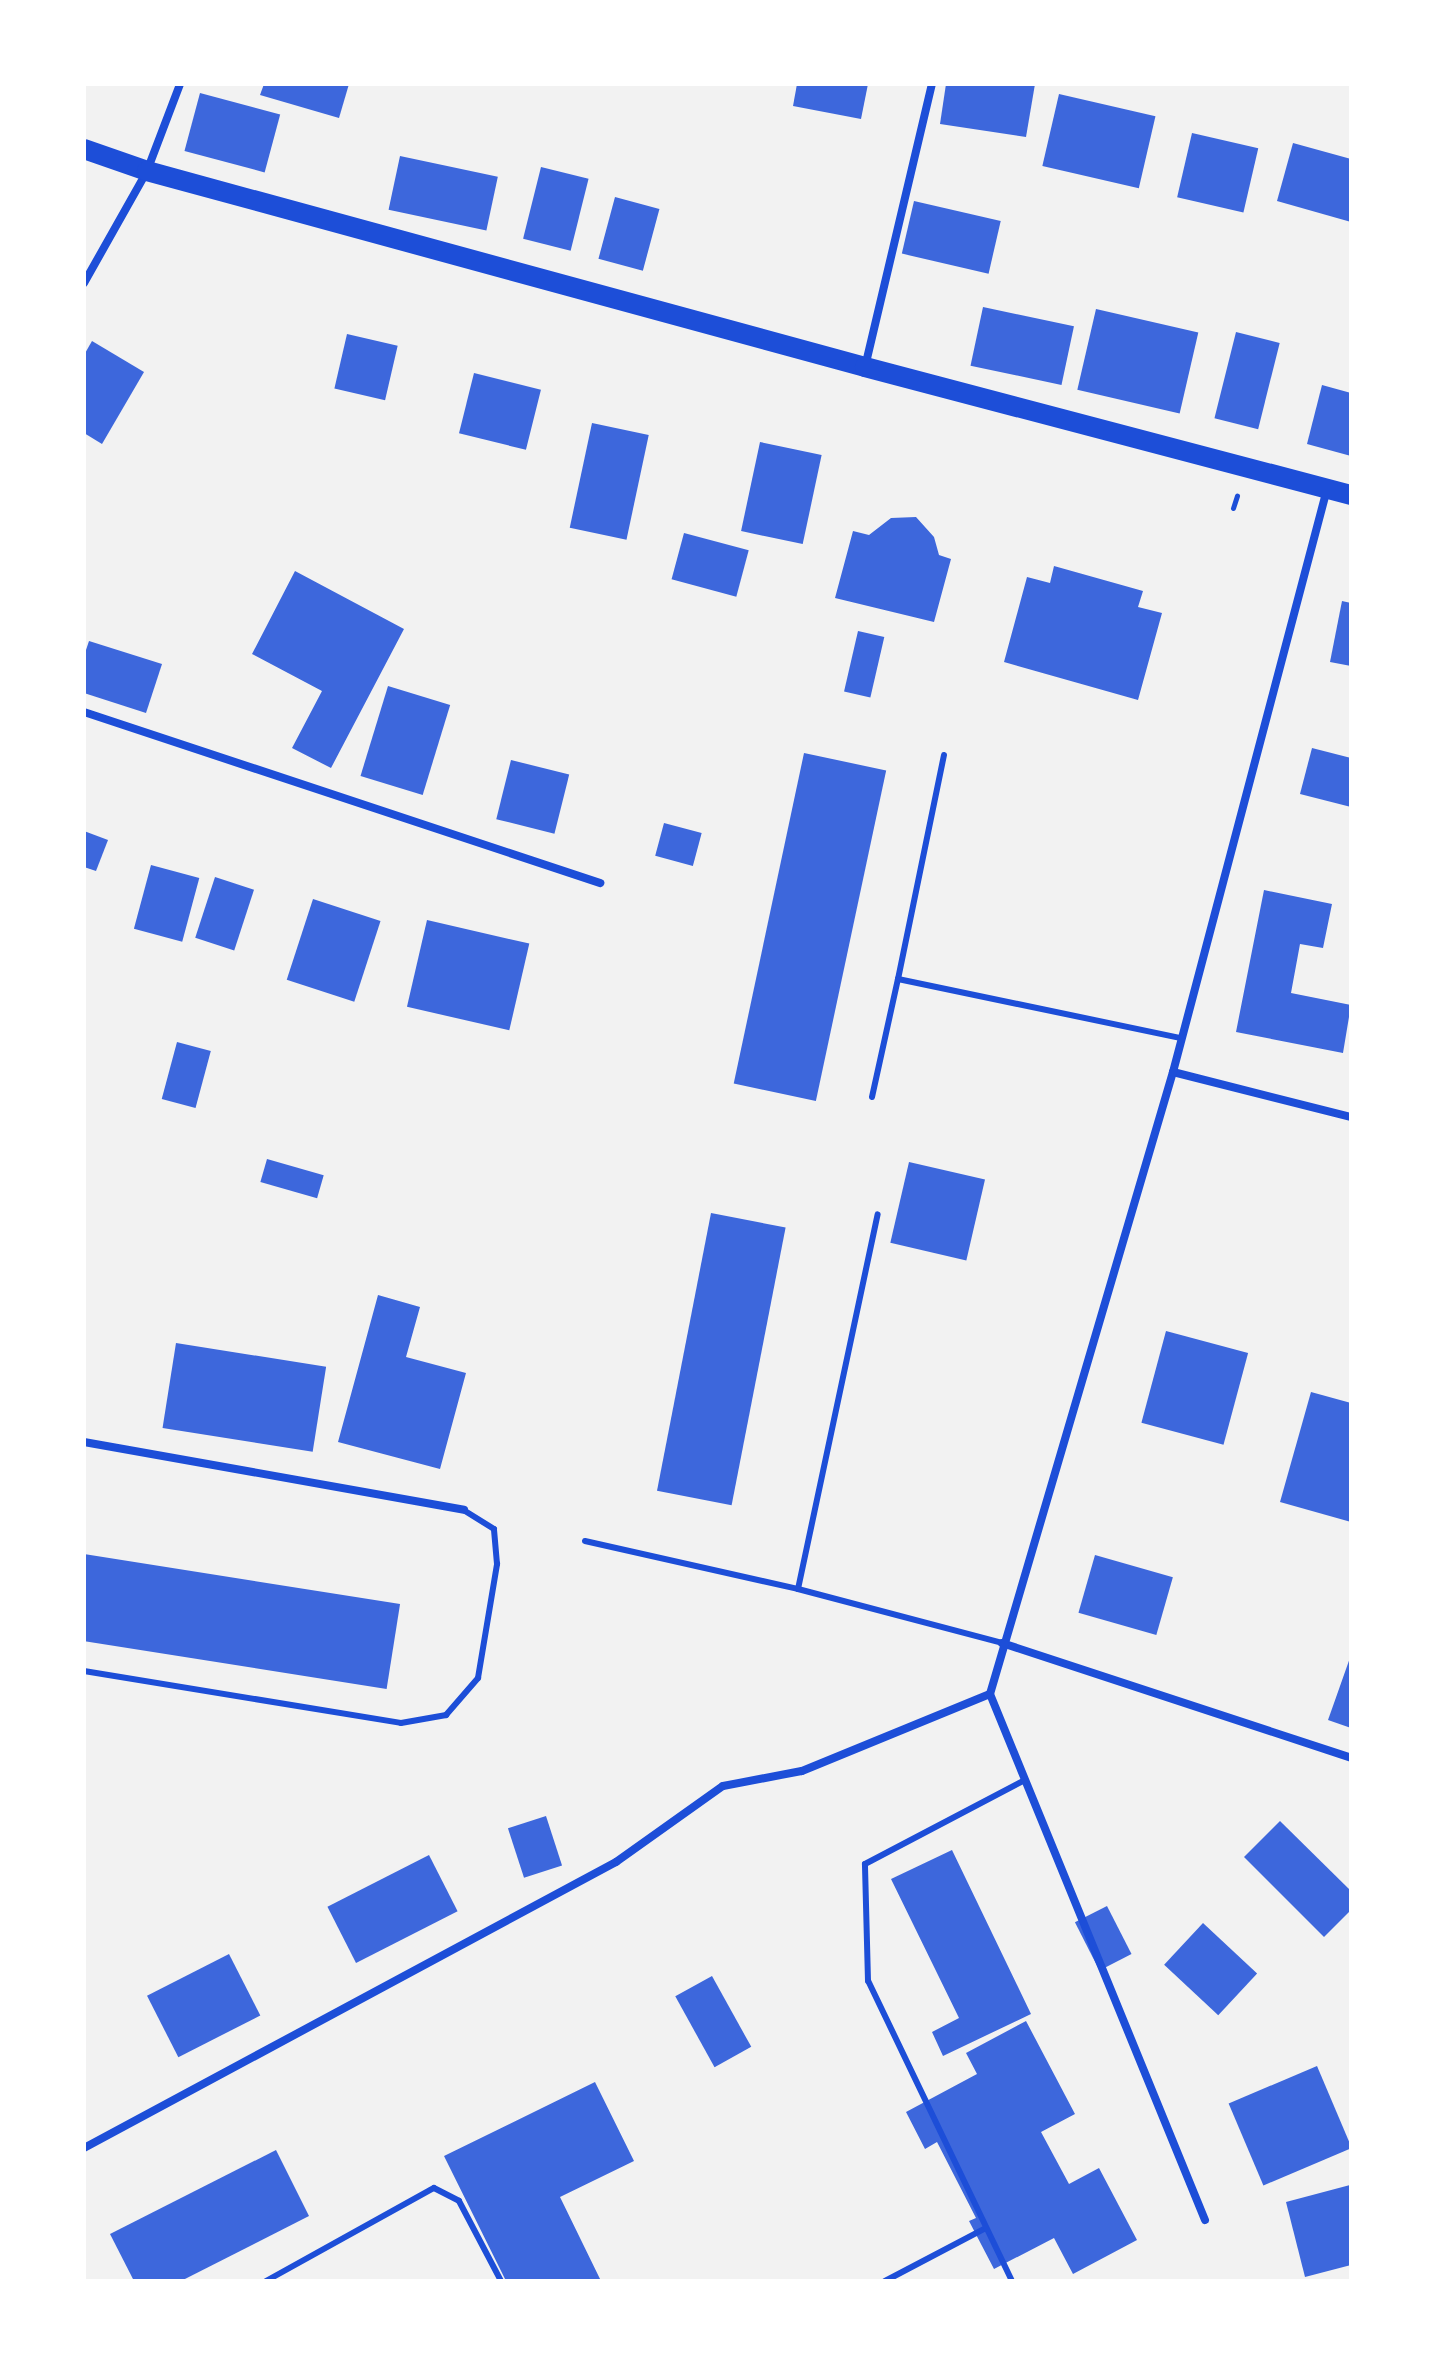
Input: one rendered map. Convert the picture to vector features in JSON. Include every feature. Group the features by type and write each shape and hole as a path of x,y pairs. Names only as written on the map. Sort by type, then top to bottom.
{"main road":[{"path":"84,149 147,171 865,367 1351,495"}],"street":[{"path":"84,283 147,171 180,84"},
{"path":"865,367 932,84"},
{"path":"1205,2220 990,1694 1002,1643 1173,1072 1327,488"},
{"path":"84,712 600,883"},
{"path":"1173,1072 1351,1117"},
{"path":"84,1442 464,1510"},
{"path":"1002,1643 1351,1758"},
{"path":"84,2148 616,1862 723,1786 802,1771 990,1694"}],"lane":[{"path":"872,1097 944,755"},
{"path":"898,979 1181,1038"},
{"path":"798,1589 878,1214"},
{"path":"84,1671 401,1723 446,1715 478,1678 497,1564 494,1529 464,1510"},
{"path":"585,1541 798,1589 1002,1643"},
{"path":"1012,2281 984,2229 868,1981 865,1864 1025,1780"},
{"path":"266,2281 434,2188 459,2201 501,2281"},
{"path":"885,2281 984,2229"}],"building":[{"path":"264,84 349,84 339,118 260,95"},
{"path":"797,84 868,84 861,119 793,106"},
{"path":"946,84 1035,84 1026,137 940,124"},
{"path":"200,93 280,114 265,172 184,151"},
{"path":"1059,94 1155,116 1139,188 1042,166"},
{"path":"1192,133 1258,148 1243,213 1177,197"},
{"path":"1293,143 1351,159 1351,222 1277,201"},
{"path":"400,156 498,177 486,231 389,210"},
{"path":"541,167 589,179 571,251 523,239"},
{"path":"615,197 659,209 643,271 598,259"},
{"path":"914,201 1001,221 989,274 902,254"},
{"path":"983,307 1074,326 1061,385 971,366"},
{"path":"1096,309 1198,333 1180,413 1077,390"},
{"path":"1236,332 1280,343 1258,429 1214,418"},
{"path":"347,334 398,346 385,400 334,389"},
{"path":"92,341 144,372 102,444 84,433 84,355"},
{"path":"474,373 541,390 526,450 459,433"},
{"path":"1322,385 1351,393 1351,456 1307,444"},
{"path":"592,423 649,435 626,540 570,528"},
{"path":"760,442 822,455 803,544 741,531"},
{"path":"916,517 934,537 939,555 951,559 934,622 835,598 853,531 869,535 891,518"},
{"path":"684,533 749,550 736,597 672,579"},
{"path":"1054,566 1143,591 1138,607 1162,613 1138,700 1004,662 1027,577 1050,583"},
{"path":"295,571 404,629 331,768 292,748 322,691 252,654"},
{"path":"1342,601 1351,603 1351,666 1330,662"},
{"path":"858,631 884,637 870,697 844,691"},
{"path":"89,641 162,664 146,713 84,693 84,656"},
{"path":"388,686 450,705 423,795 361,776"},
{"path":"1312,748 1351,758 1351,807 1300,794"},
{"path":"804,753 886,770 816,1101 734,1084"},
{"path":"511,760 569,775 554,834 496,819"},
{"path":"664,823 702,833 693,866 655,856"},
{"path":"84,831 108,840 96,871 84,867"},
{"path":"151,865 199,878 182,942 134,929"},
{"path":"215,877 254,890 234,951 195,938"},
{"path":"1264,890 1332,904 1323,948 1300,944 1291,993 1351,1005 1343,1053 1236,1032"},
{"path":"313,899 381,921 354,1002 287,980"},
{"path":"427,920 529,944 509,1030 407,1007"},
{"path":"177,1042 211,1051 196,1108 162,1099"},
{"path":"267,1159 324,1175 317,1198 260,1182"},
{"path":"909,1162 985,1180 966,1260 890,1243"},
{"path":"711,1213 786,1228 732,1505 657,1491"},
{"path":"378,1295 420,1307 406,1357 466,1373 440,1469 338,1442"},
{"path":"1166,1331 1248,1353 1224,1445 1141,1423"},
{"path":"176,1343 326,1367 313,1452 163,1428"},
{"path":"1311,1392 1351,1403 1351,1522 1280,1502"},
{"path":"84,1554 400,1604 387,1689 84,1641"},
{"path":"1095,1555 1173,1577 1156,1635 1078,1613"},
{"path":"1351,1655 1351,1728 1328,1720"},
{"path":"546,1816 562,1865 524,1878 508,1828"},
{"path":"1280,1821 1351,1891 1351,1910 1324,1937 1244,1857"},
{"path":"952,1850 1031,2014 943,2056 932,2032 959,2018 891,1879"},
{"path":"429,1855 458,1911 356,1963 327,1907"},
{"path":"1107,1906 1132,1954 1099,1970 1075,1922"},
{"path":"1203,1923 1257,1973 1218,2015 1164,1965"},
{"path":"229,1954 260,2015 178,2057 147,1996"},
{"path":"712,1976 751,2047 715,2067 675,1996"},
{"path":"1026,2021 1075,2114 1041,2132 1069,2184 1099,2168 1137,2240 1073,2274 1054,2238 994,2269 969,2221 976,2218 937,2142 925,2149 906,2112 977,2074 966,2053"},
{"path":"1317,2066 1351,2148 1263,2185 1229,2104"},
{"path":"595,2082 634,2161 560,2197 601,2281 506,2281 444,2156"},
{"path":"276,2150 309,2216 181,2281 134,2281 110,2234"},
{"path":"1350,2185 1351,2265 1305,2277 1286,2202"}]}
